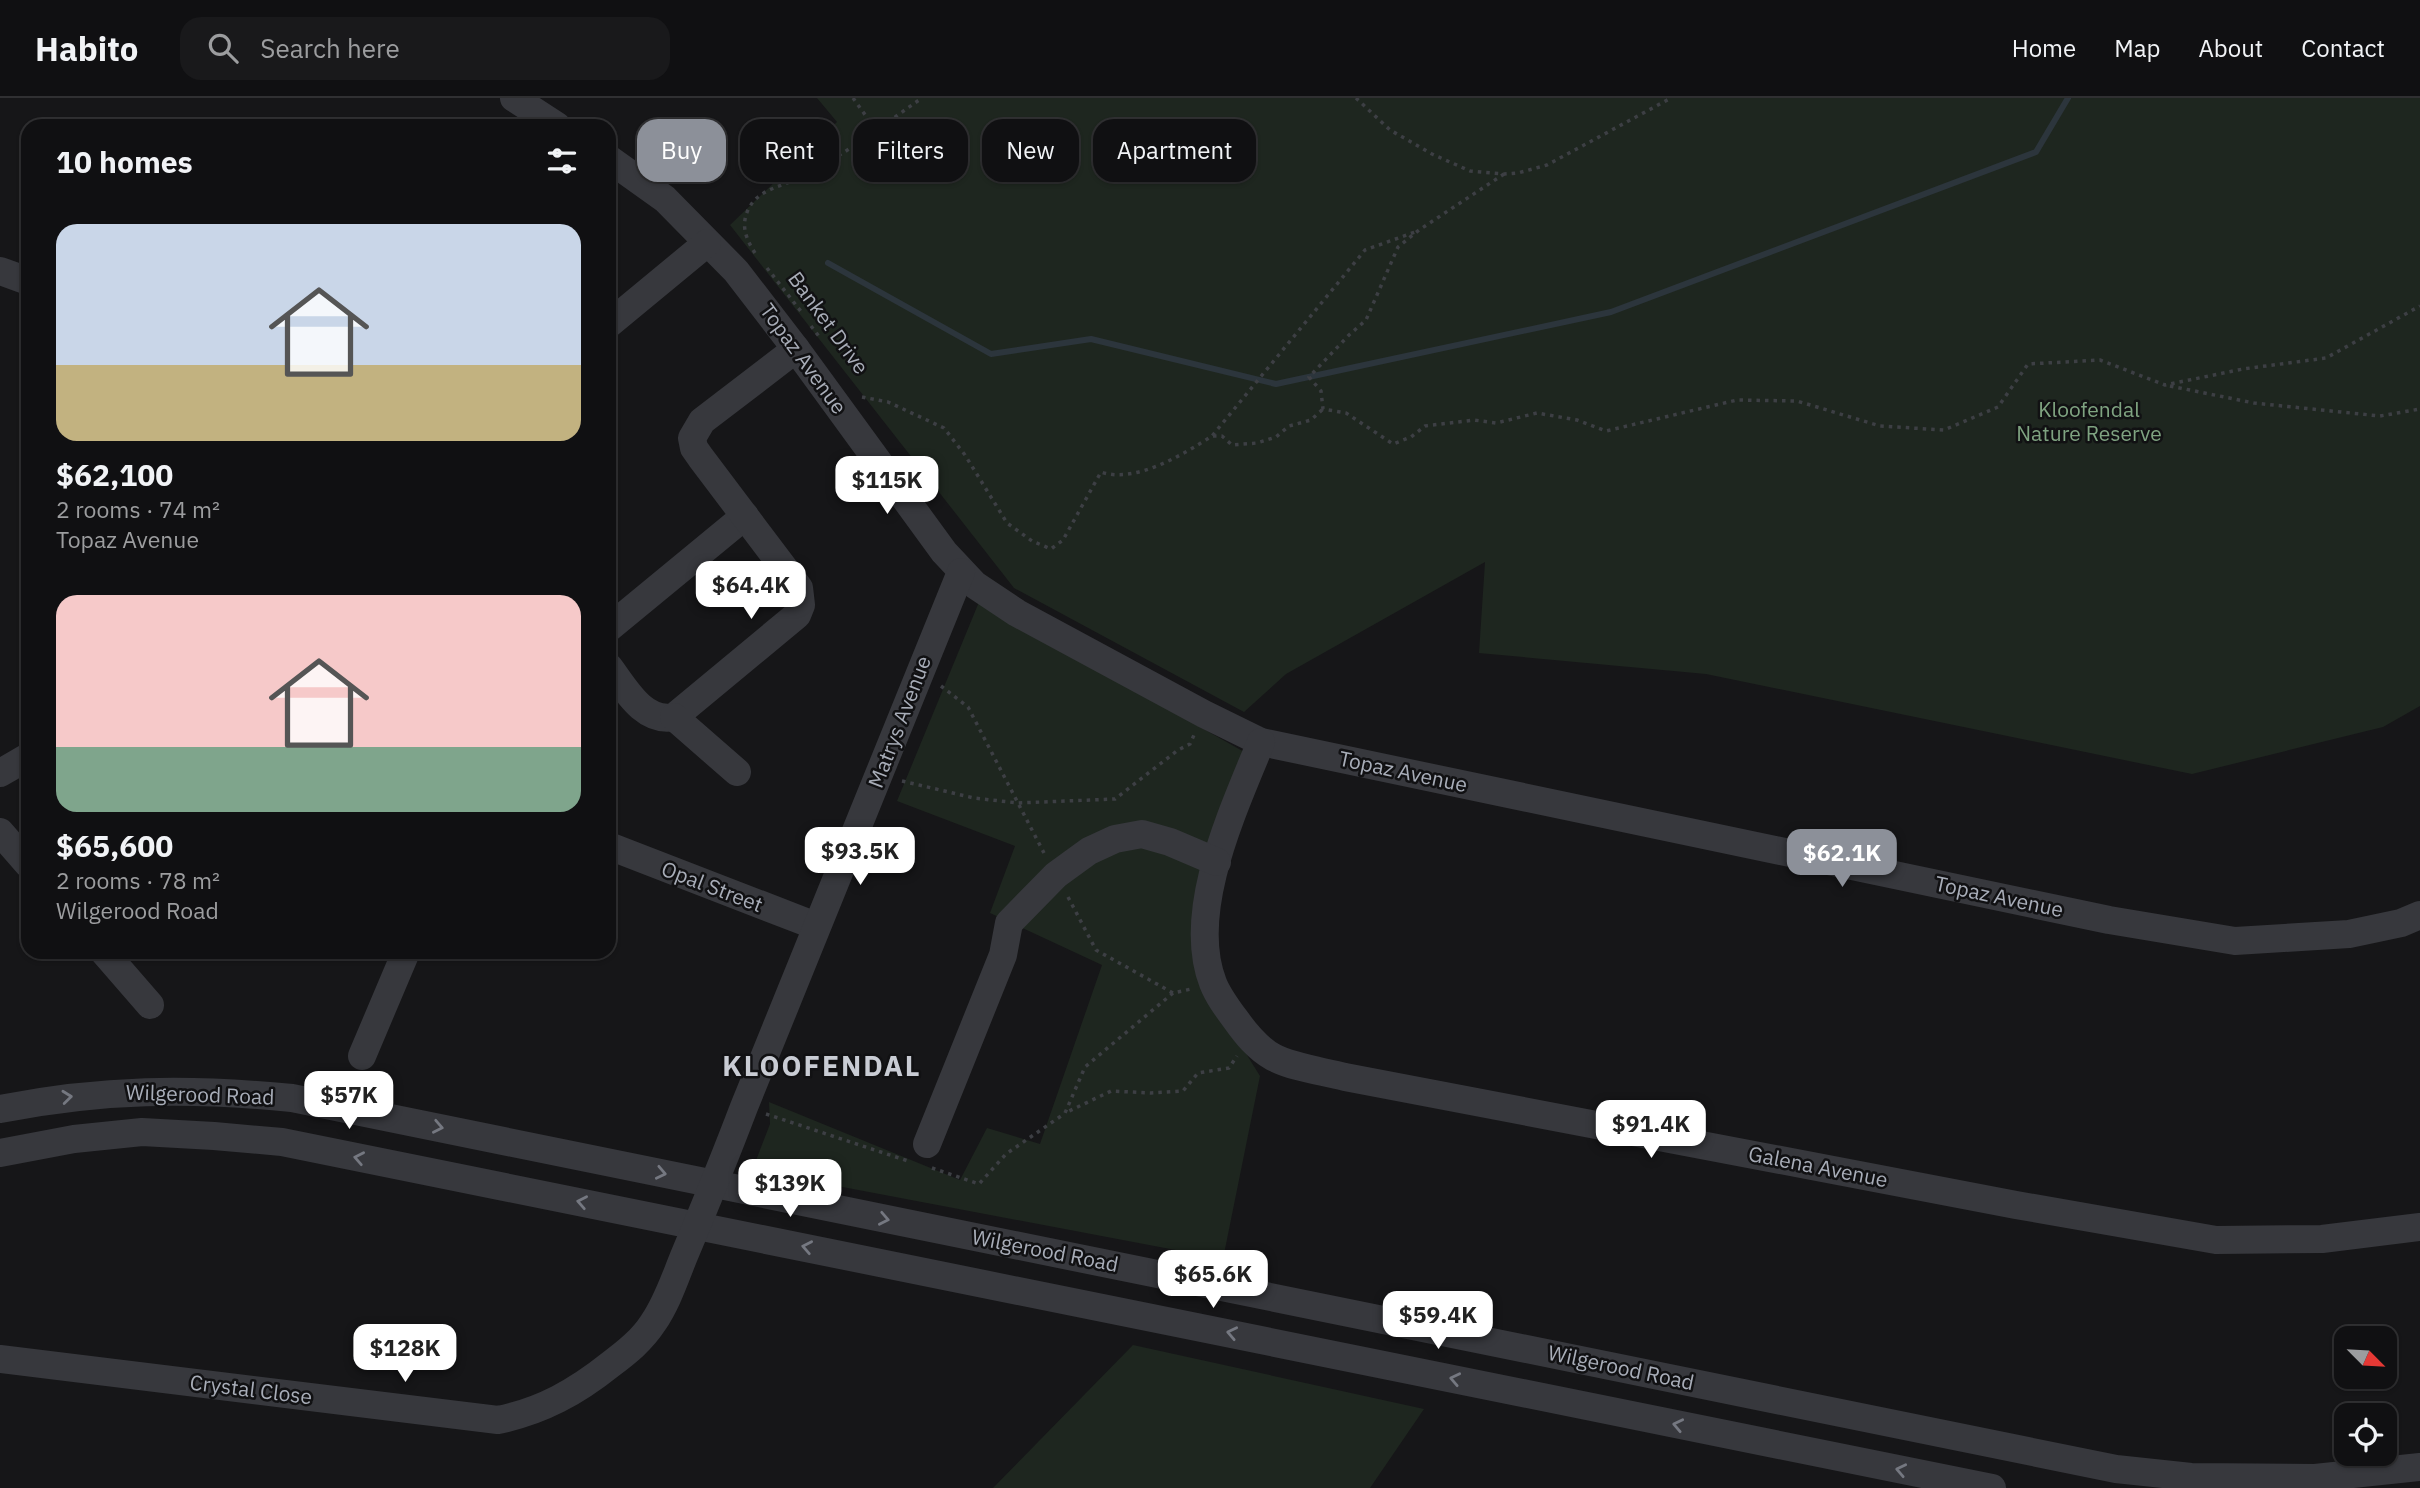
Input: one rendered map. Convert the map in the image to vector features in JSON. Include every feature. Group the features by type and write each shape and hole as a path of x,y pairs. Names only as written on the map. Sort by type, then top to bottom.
{"street":[{"path":"514,98 546,119"},
{"name":"Topaz Avenue","path":"616,164 665,199 736,271 908,503 961,572 975,585 1017,613 1261,743 2095,917 2235,941 2349,934 2401,923 2420,915"},
{"path":"616,318 707,243"},
{"path":"0,271 21,278"},
{"path":"616,676 636,703 650,714 663,719 674,717 797,615 801,605 799,588 694,448 692,438 702,421 796,349"},
{"path":"616,622 745,516"},
{"name":"Matrys Avenue","path":"715,1184 816,926 880,776 961,572"},
{"path":"674,717 737,772"},
{"name":"Galena Avenue","path":"1261,743 1223,838 1208,901 1205,946 1213,983 1227,1007 1249,1038 1274,1057 1345,1077 2016,1205 2216,1240 2322,1239 2420,1227"},
{"path":"0,774 21,761"},
{"path":"0,832 21,856"},
{"path":"927,1144 1003,955 1009,923 1056,875 1089,851 1115,839 1142,834 1170,842 1217,862"},
{"name":"Opal Street","path":"616,849 816,926"},
{"path":"110,959 150,1005"},
{"path":"362,1056 403,959"},
{"name":"Wilgerood Road","path":"0,1109 45,1100 120,1091 180,1090 273,1096 383,1116 2116,1469 2191,1478 2315,1478 2420,1466"},
{"name":"Wilgerood Road","path":"0,1153 74,1139 142,1132 282,1142 1992,1488"},
{"name":"Crystal Close","path":"0,1359 498,1420 520,1416 562,1399 585,1385 642,1337 662,1308 715,1184"}],"path":[{"path":"853,98 868,119"},
{"path":"892,119 922,98"},
{"path":"1356,98 1390,130 1432,154 1470,171 1504,174 1518,173 1547,164 1671,98"},
{"path":"757,256 747,239 743,222 759,194 799,178 853,144"},
{"path":"1323,409 1321,391 1309,377 1366,320 1398,247 1504,174"},
{"name":"Banket Drive","path":"855,387 863,398 888,402 944,428 965,455 1007,523 1032,541 1051,549 1063,540 1101,472 1113,476 1141,471 1184,454 1212,436 1365,250 1419,230"},
{"name":"Banket Drive","path":"765,265 824,344"},
{"path":"2165,385 2242,369 2326,358 2420,306"},
{"path":"1323,409 1346,413 1393,444 1411,437 1425,426 1474,420 1496,423 1537,413 1577,419 1606,431 1737,400 1797,401 1880,426 1944,430 1998,407 2028,364 2100,360 2165,385 2254,403 2380,416 2420,409"},
{"path":"1212,436 1222,436 1231,445 1257,443 1276,437 1289,426 1311,420 1323,409"},
{"path":"880,776 974,798 1018,803 1115,799 1178,750 1190,744 1204,714"},
{"path":"1173,993 1085,1067 1065,1113 1111,1091 1184,1091 1198,1073 1229,1068 1249,1038"}],"green space":[{"name":"Kloofendal Nature Reserve","path":"817,98 2420,98 2420,706 2383,727 2192,774 1706,674 1479,653 1485,562 1286,674 1244,712 1014,588 730,225 775,182 839,182 839,119 834,119"},
{"path":"979,602 1246,753 1204,986 1260,1076 1223,1259 832,1185 755,1163 770,1124 769,1102 960,1180 987,1128 1040,1144 1102,965 990,913 1015,846 897,801"},
{"path":"1133,1345 1424,1409 1370,1488 993,1488"}],"waterway":[{"path":"828,263 991,354 1091,339 1276,384 1611,312 2036,152 2068,98"}],"district":[{"name":"KLOOFENDAL","path":"822,1066"}]}
